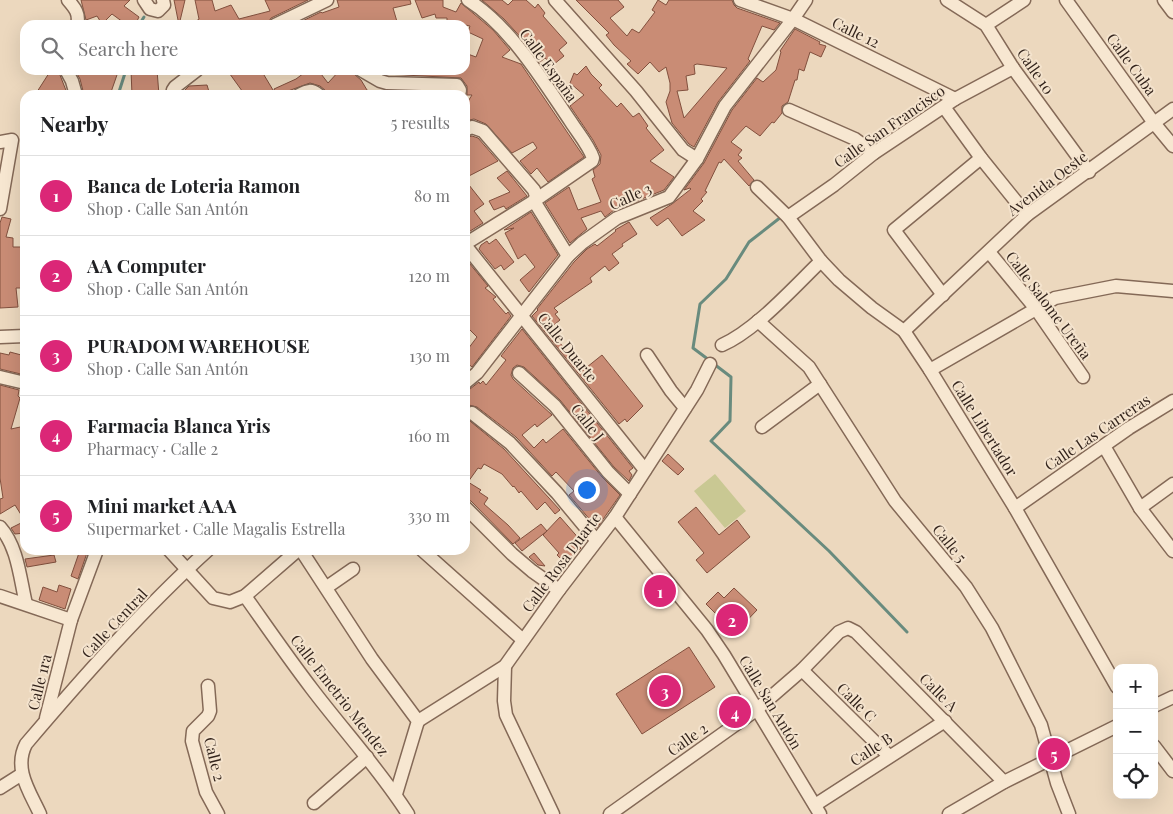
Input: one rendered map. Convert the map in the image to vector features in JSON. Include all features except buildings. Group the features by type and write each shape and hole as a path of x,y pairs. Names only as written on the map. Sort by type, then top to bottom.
{"street":[{"path":"68,0 75,8 79,20"},
{"path":"144,0 150,9 158,11 164,5 163,0"},
{"path":"286,20 328,0"},
{"name":"Calle España","path":"468,0 494,20 521,52 559,104 593,158 592,161 534,201"},
{"path":"555,0 636,91 683,150 697,159"},
{"name":"Calle 12","path":"740,0 793,20 955,99"},
{"name":"Calle 3","path":"470,379 477,373 568,256 582,243 617,218 669,197 697,159 725,106 793,20 806,0"},
{"name":"Calle 10","path":"947,0 986,25 1013,68 1089,172"},
{"path":"986,25 1024,0"},
{"name":"Calle Cuba","path":"1066,0 1173,146"},
{"path":"1164,0 1173,12"},
{"name":"Calle San Francisco","path":"788,216 834,185 874,153 944,106 1013,68"},
{"path":"69,75 75,90"},
{"path":"173,90 191,75"},
{"path":"370,75 387,83 457,85 460,90"},
{"path":"944,106 981,158 1027,216"},
{"name":"Avenida Oeste","path":"904,331 1027,216 1173,109"},
{"path":"788,110 855,139 874,153"},
{"path":"470,128 483,131 534,190 536,196 534,201 470,242"},
{"path":"0,209 6,141"},
{"path":"943,295 894,230 981,158"},
{"name":"Calle Libertador","path":"757,186 788,216 821,262 839,280 872,308 904,331 1015,508 1113,681"},
{"path":"534,201 568,256"},
{"name":"Calle Duarte","path":"470,251 645,470"},
{"name":"Calle Salome Ureña","path":"989,252 1036,309 1083,377"},
{"path":"722,345 736,339 758,321 821,262"},
{"path":"930,370 1055,298 1116,286 1173,291"},
{"name":"Calle 5","path":"758,321 809,367 896,501 966,587 992,628 1041,725 1052,759 1057,783 1069,814"},
{"path":"0,337 20,336"},
{"path":"647,355 685,408"},
{"name":"Calle Rosa Duarte","path":"418,722 505,666 559,590 615,517 705,376 710,364"},
{"name":"Calle J","path":"519,373 554,406 608,472 630,494"},
{"path":"0,377 20,381"},
{"path":"762,427 820,384"},
{"name":"Calle Las Carreras","path":"1015,508 1129,428 1173,401"},
{"path":"472,413 510,443 557,493 596,540"},
{"path":"1104,446 1140,508 1173,551"},
{"path":"1140,508 1173,484"},
{"path":"470,513 512,554 559,590"},
{"name":"Calle San Antón","path":"615,517 707,630 817,810"},
{"path":"0,527 13,549 26,604"},
{"name":"Calle 1ra","path":"40,814 22,774 20,758 26,744 46,721 71,620 95,555"},
{"path":"173,555 213,598 230,602 245,596 294,555"},
{"name":"Calle Central","path":"46,721 110,650 202,555"},
{"path":"304,555 327,587 372,659 418,722 396,794"},
{"path":"428,555 523,640"},
{"path":"327,587 353,569"},
{"path":"0,596 71,620"},
{"name":"Calle Emetrio Mendez","path":"245,596 312,690 396,794 408,814"},
{"name":"Calle 2","path":"610,814 756,710 802,670 839,632 848,628"},
{"name":"Calle A","path":"848,628 856,632 1004,782"},
{"path":"505,666 504,708 506,715 552,814"},
{"name":"Calle C","path":"802,670 889,756"},
{"name":"Calle 2","path":"208,686 210,711 208,716 193,731 192,741 206,792 218,814"},
{"path":"1158,704 1173,697"},
{"name":"Calle B","path":"817,810 889,756 945,721"},
{"path":"949,814 1004,782 1113,728"},
{"path":"1158,751 1173,771"},
{"path":"314,803 367,757"},
{"path":"0,788 22,774"}],"shaded area":[{"path":"715,474 746,511 725,528 694,491"}],"waterway":[{"path":"120,90 124,75"},
{"path":"709,360 693,348 700,304 726,279 749,242 781,217"},
{"path":"714,364 731,377 730,421 711,441 829,551 907,632"}],"place":[{"name":"Banca de Loteria Ramon","path":"660,591"},
{"name":"AA Computer","path":"732,620"},
{"name":"PURADOM WAREHOUSE","path":"665,691"},
{"name":"Farmacia Blanca Yris","path":"735,712"},
{"name":"Mini market AAA","path":"1054,754"}]}
